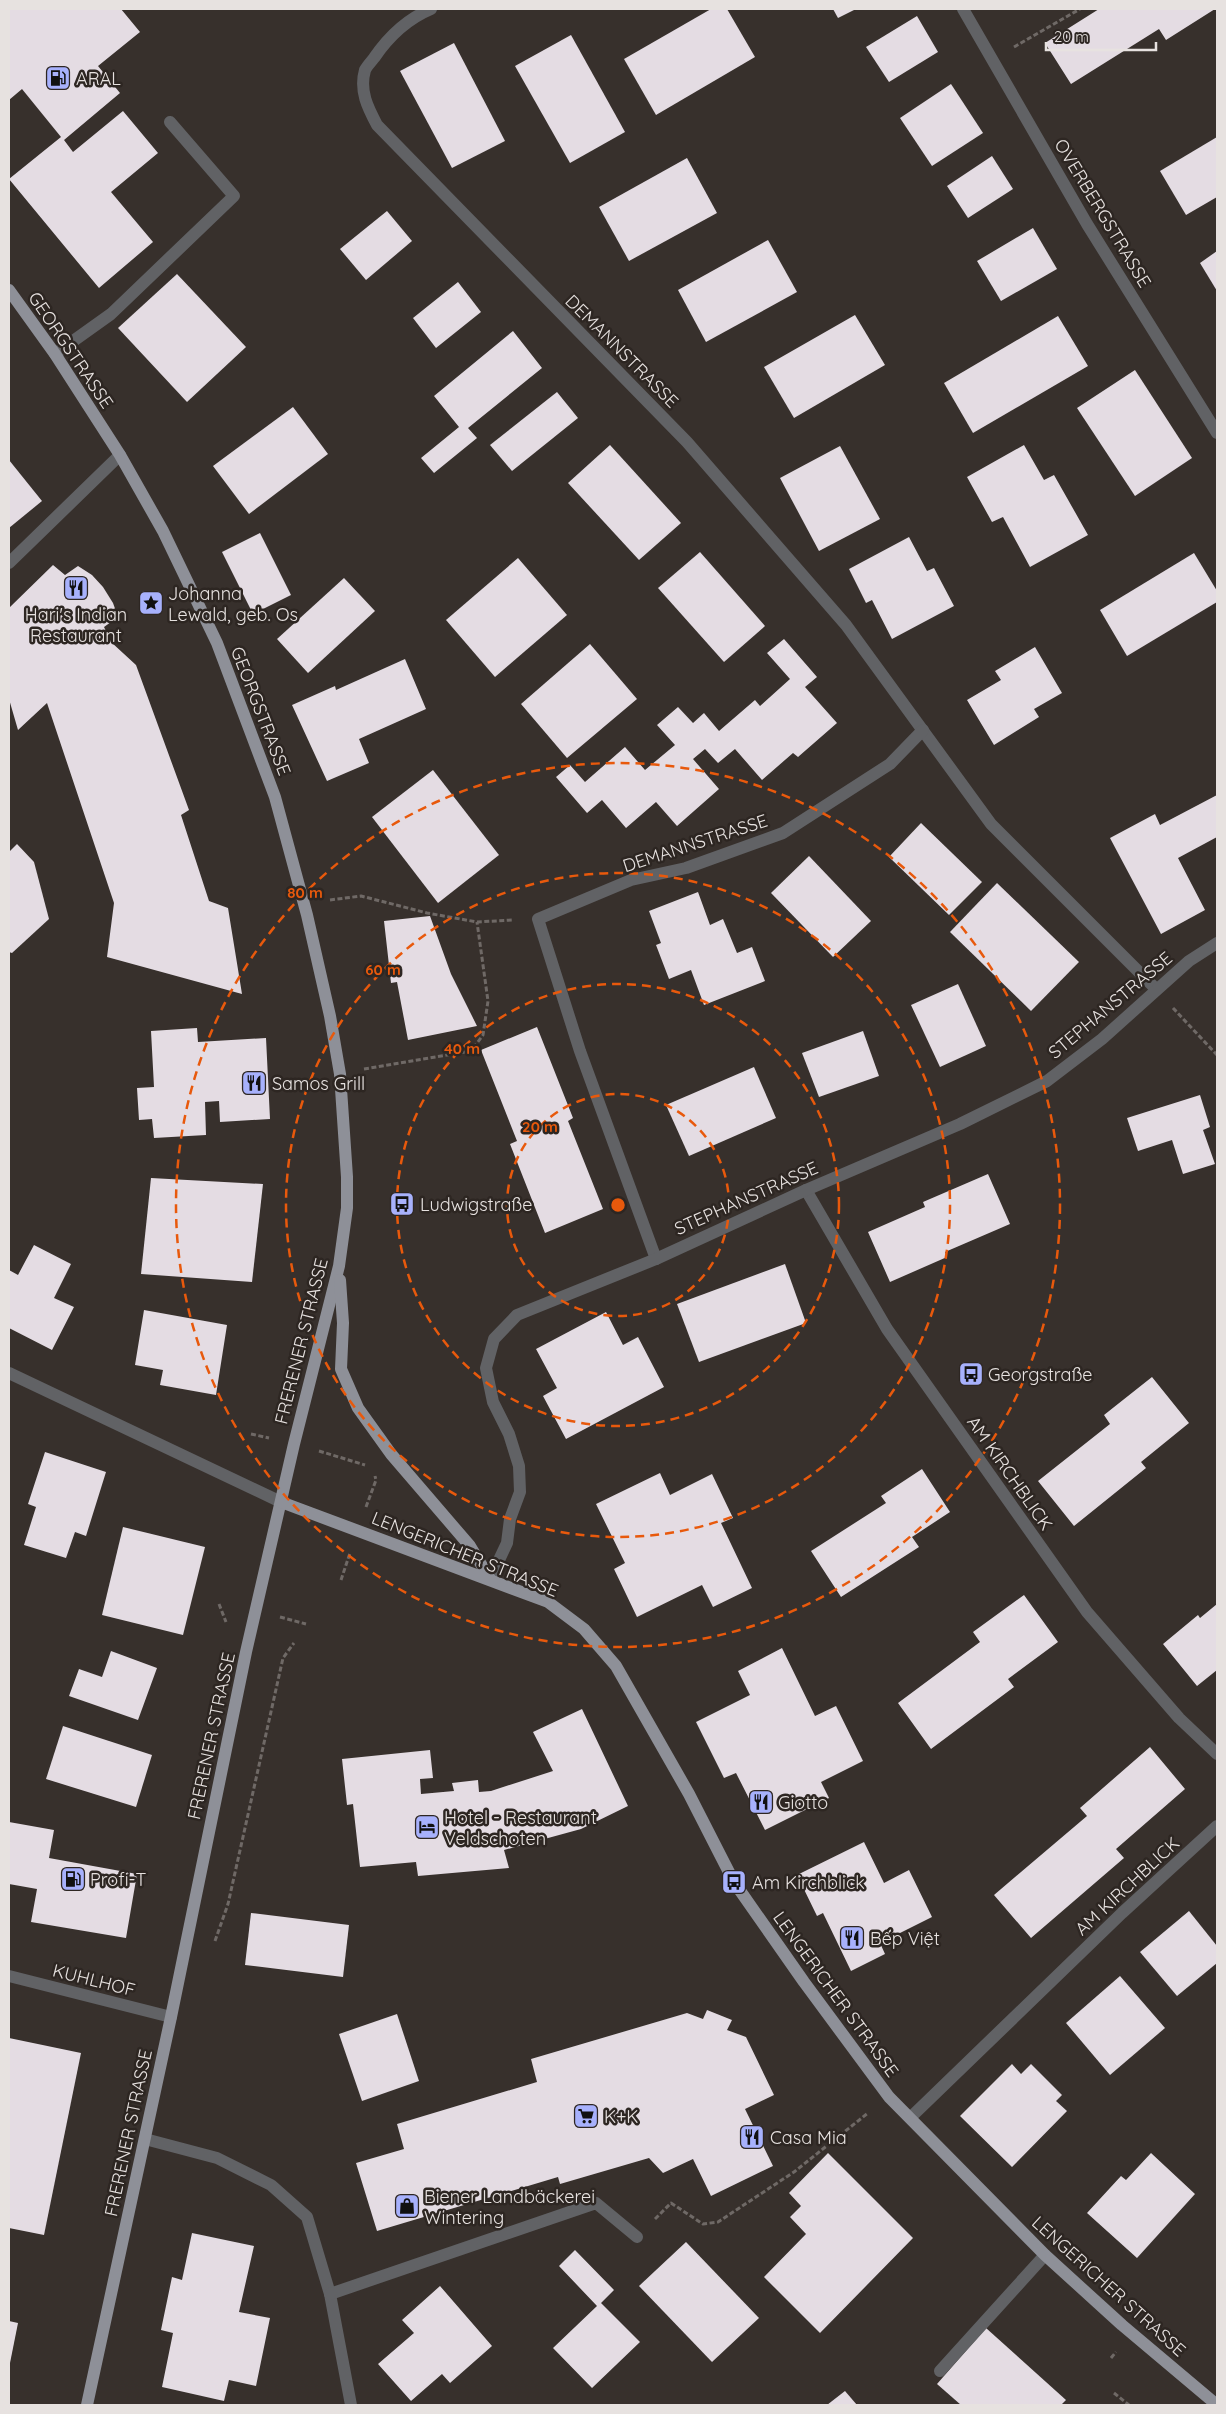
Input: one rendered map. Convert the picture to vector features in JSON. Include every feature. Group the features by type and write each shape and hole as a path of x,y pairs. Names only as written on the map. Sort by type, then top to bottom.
{"main road":[{"name":"GEORGSTRASSE","path":"9,290 55,354 120,455 163,531 217,643 275,797 304,904 330,1016 340,1074"},
{"name":"FRERENER STRASSE","path":"87,2405 171,2018 246,1652 294,1444 339,1266 347,1208 340,1074"},
{"path":"339,1266 343,1323 341,1369 358,1408 391,1454 470,1546 490,1579"},
{"name":"LENGERICHER STRASSE","path":"281,1502 548,1602 584,1629 616,1666 689,1794 734,1882 804,1982 889,2097 911,2117 978,2189 1045,2255 1122,2325 1216,2404"}],"street":[{"name":"DEMANNSTRASSE","path":"431,9 418,14 389,37 365,69 363,89 367,106 377,125 687,442 846,625 990,824 1156,990"},
{"name":"OVERBERGSTRASSE","path":"963,9 1087,224 1217,433"},
{"path":"55,354 111,314 234,196 170,122"},
{"path":"9,563 120,455"},
{"name":"DEMANNSTRASSE","path":"538,919 631,880 686,868 783,833 890,764 923,730"},
{"path":"538,919 580,1051 656,1258"},
{"name":"STEPHANSTRASSE","path":"490,1579 507,1543 510,1519 520,1492 519,1466 509,1434 493,1402 486,1368 494,1339 517,1315 656,1258 806,1190 960,1124 1047,1081 1102,1039 1189,961 1217,943"},
{"name":"AM KIRCHBLICK","path":"806,1190 887,1329 1087,1612 1179,1718 1217,1754"},
{"path":"9,1373 281,1502"},
{"name":"AM KIRCHBLICK","path":"911,2117 1108,1927 1217,1826"},
{"name":"KUHLHOF","path":"9,1976 171,2018"},
{"path":"145,2139 216,2158 272,2185 307,2217 330,2294 351,2405"},
{"path":"330,2294 596,2203 637,2237"},
{"path":"940,2372 1045,2255"}],"path":[{"path":"992,60 1080,9"},
{"path":"304,904 361,896 477,922 538,919"},
{"path":"340,1074 471,1051 483,1035 488,1001 477,922"},
{"path":"1156,990 1217,1055"},
{"path":"345,1458 373,1468"},
{"path":"637,2237 671,2203 703,2224 718,2222 794,2172 889,2097"},
{"path":"1114,2393 1129,2405"}],"building":[{"path":"9,9 121,9 140,32 98,66 120,93 64,140 73,152 123,111 158,153 111,192 153,242 99,288 9,179 61,137 22,89 9,100"},
{"path":"711,9 727,9 755,57 656,115 624,59"},
{"path":"833,9 856,9 838,18"},
{"path":"1099,9 1215,9 1166,40 1159,29 1071,84 1045,43"},
{"path":"917,16 938,52 889,82 866,47"},
{"path":"571,35 625,132 570,163 515,66"},
{"path":"454,43 505,141 452,168 400,71"},
{"path":"951,84 983,133 932,166 900,118"},
{"path":"1217,137 1217,197 1186,215 1160,171"},
{"path":"992,156 1013,189 968,218 947,186"},
{"path":"687,158 717,213 629,261 599,207"},
{"path":"387,211 412,241 366,280 340,249"},
{"path":"1033,228 1057,269 1001,301 977,261"},
{"path":"768,240 797,292 706,342 678,290"},
{"path":"1217,251 1217,291 1200,263"},
{"path":"177,274 246,347 187,402 118,328"},
{"path":"458,282 481,312 436,348 413,318"},
{"path":"855,315 885,365 794,418 764,367"},
{"path":"1058,316 1088,366 973,433 944,383"},
{"path":"513,331 542,368 468,428 477,438 434,473 421,458 459,427 434,396"},
{"path":"1135,370 1192,458 1135,496 1077,408"},
{"path":"557,392 578,418 512,471 490,445"},
{"path":"293,407 328,454 249,514 213,466"},
{"path":"610,445 681,523 639,560 568,483"},
{"path":"1024,445 1044,480 1054,475 1088,535 1030,567 1003,517 992,522 967,477"},
{"path":"840,446 880,519 819,551 780,478"},
{"path":"9,460 42,501 9,528"},
{"path":"260,533 291,595 253,614 222,552"},
{"path":"909,537 927,571 934,568 954,606 892,639 872,600 866,603 849,569"},
{"path":"700,552 765,626 724,662 658,588"},
{"path":"1194,553 1217,591 1217,602 1127,656 1100,610"},
{"path":"518,558 567,615 495,677 446,620"},
{"path":"53,565 65,575 78,566 92,575 103,587 113,603 118,617 104,627 111,642 136,665 189,810 181,815 209,901 228,908 242,994 107,957 114,903 47,703 18,730 9,699 9,608"},
{"path":"344,578 375,611 308,673 277,639"},
{"path":"784,639 817,677 805,687 837,723 798,757 793,753 762,780 735,749 718,763 705,749 693,759 719,789 677,826 656,802 626,828 602,800 587,813 556,777 570,765 585,782 625,747 645,770 675,745 657,725 678,707 693,723 704,713 719,731 755,700 760,706 790,679 767,653"},
{"path":"590,644 637,699 567,758 521,704"},
{"path":"1035,647 1062,693 1034,709 1039,717 994,745 967,700 1001,680 995,671"},
{"path":"405,659 426,709 359,739 369,763 327,781 292,705 335,686 336,690"},
{"path":"433,770 499,855 438,903 372,817"},
{"path":"1217,795 1217,837 1178,858 1205,910 1161,934 1110,838 1155,814 1160,825"},
{"path":"921,823 982,882 949,915 889,857"},
{"path":"17,844 34,862 49,919 12,953 9,952 9,852"},
{"path":"809,856 871,921 833,957 771,893"},
{"path":"997,883 1079,962 1031,1011 950,932"},
{"path":"698,892 710,925 723,919 737,953 752,947 765,981 704,1005 691,970 669,979 656,945 661,943 649,911"},
{"path":"430,916 451,974 477,1026 408,1040 397,982 391,983 384,921"},
{"path":"958,984 986,1046 940,1067 911,1005"},
{"path":"537,1027 573,1118 568,1121 603,1209 545,1233 510,1144 517,1141 481,1050"},
{"path":"197,1028 198,1042 266,1038 270,1119 220,1122 219,1101 205,1102 206,1135 154,1138 152,1119 139,1120 137,1088 154,1087 151,1031"},
{"path":"863,1031 879,1076 819,1097 802,1053"},
{"path":"754,1067 776,1118 689,1156 666,1105"},
{"path":"1200,1095 1210,1127 1203,1130 1215,1164 1183,1174 1172,1140 1138,1151 1127,1118"},
{"path":"988,1174 1010,1224 945,1252 947,1257 890,1282 868,1232 925,1207 923,1202"},
{"path":"151,1178 263,1184 252,1282 141,1274"},
{"path":"34,1245 71,1264 54,1298 74,1307 52,1350 9,1328 9,1270 18,1275"},
{"path":"785,1264 806,1323 699,1362 677,1304"},
{"path":"144,1310 227,1325 216,1395 160,1385 163,1370 135,1365"},
{"path":"606,1312 623,1345 638,1337 664,1387 566,1439 543,1396 557,1388 536,1349"},
{"path":"1152,1377 1189,1423 1141,1462 1146,1468 1074,1526 1038,1481 1110,1424 1104,1415"},
{"path":"45,1452 106,1472 86,1536 75,1532 66,1558 24,1545 36,1507 28,1504"},
{"path":"922,1469 950,1512 912,1537 919,1547 841,1597 811,1551 886,1503 881,1496"},
{"path":"660,1473 670,1495 712,1474 733,1518 721,1523 752,1588 713,1607 702,1585 637,1617 614,1569 625,1563 596,1504"},
{"path":"123,1527 205,1547 183,1635 102,1615"},
{"path":"1024,1595 1058,1642 1008,1679 1014,1687 931,1749 898,1703 980,1642 973,1632"},
{"path":"1217,1604 1217,1670 1197,1686 1163,1644 1198,1615 1200,1618"},
{"path":"782,1648 815,1716 836,1706 863,1761 821,1782 829,1798 765,1830 736,1773 724,1778 696,1722 750,1695 738,1671"},
{"path":"111,1651 157,1668 138,1720 69,1696 79,1669 102,1677"},
{"path":"582,1709 628,1806 581,1829 504,1850 509,1868 418,1876 416,1862 360,1867 353,1804 347,1805 342,1759 430,1750 433,1778 420,1779 421,1794 454,1791 452,1783 478,1780 479,1792 491,1791 553,1771 533,1732"},
{"path":"63,1726 152,1755 136,1807 46,1779"},
{"path":"1150,1747 1185,1789 1116,1849 1124,1858 1031,1938 994,1895 1087,1816 1080,1808"},
{"name":"Profi-T","path":"9,1822 54,1830 49,1858 137,1874 126,1938 31,1922 37,1889 9,1884"},
{"path":"864,1842 884,1883 909,1870 932,1917 880,1943 885,1954 851,1971 823,1913 817,1916 797,1875"},
{"path":"1189,1911 1217,1946 1217,1963 1177,1996 1140,1952"},
{"path":"251,1913 349,1925 343,1977 245,1965"},
{"path":"1120,1976 1165,2028 1110,2075 1066,2023"},
{"name":"K+K","path":"707,2010 732,2020 727,2030 746,2037 774,2095 745,2109 773,2166 711,2196 693,2159 663,2173 649,2158 560,2184 558,2177 377,2231 356,2163 404,2149 397,2124 537,2082 531,2059 687,2013 703,2019"},
{"path":"397,2014 419,2081 362,2101 339,2034"},
{"path":"9,2038 81,2053 44,2235 9,2228"},
{"path":"1012,2064 1021,2074 1031,2064 1062,2095 1056,2101 1067,2111 1012,2167 960,2116"},
{"path":"828,2153 913,2238 820,2333 764,2277 806,2234 790,2217 801,2206 789,2193"},
{"path":"1151,2153 1195,2194 1137,2258 1087,2213 1121,2176 1126,2180"},
{"path":"192,2233 254,2246 239,2312 270,2318 256,2386 229,2380 224,2401 162,2387 173,2333 161,2330 172,2277 182,2280"},
{"path":"686,2242 759,2318 712,2362 639,2286"},
{"path":"575,2250 614,2290 601,2303 640,2342 592,2388 553,2348 597,2306 559,2266"},
{"path":"440,2286 492,2346 450,2383 442,2374 411,2401 378,2364 414,2333 402,2320"},
{"path":"9,2321 18,2323 10,2363 9,2362"},
{"path":"986,2328 1066,2400 1061,2405 961,2405 937,2384"},
{"path":"845,2391 857,2405 827,2405"}],"place":[{"name":"ARAL","path":"58,78"},
{"name":"Hari's Indian Restaurant","path":"76,588"},
{"name":"Johanna Lewald, geb. Os","path":"151,603"},
{"name":"Samos Grill","path":"254,1083"},
{"name":"Ludwigstraße","path":"402,1204"},
{"name":"Georgstraße","path":"971,1374"},
{"name":"Giotto","path":"761,1802"},
{"name":"Hotel - Restaurant Veldschoten","path":"427,1827"},
{"name":"Profi-T","path":"73,1879"},
{"name":"Am Kirchblick","path":"734,1882"},
{"name":"Bếp Việt","path":"852,1938"},
{"name":"K+K","path":"586,2116"},
{"name":"Casa Mia","path":"752,2137"},
{"name":"Biener Landbäckerei Wintering","path":"407,2206"}]}
